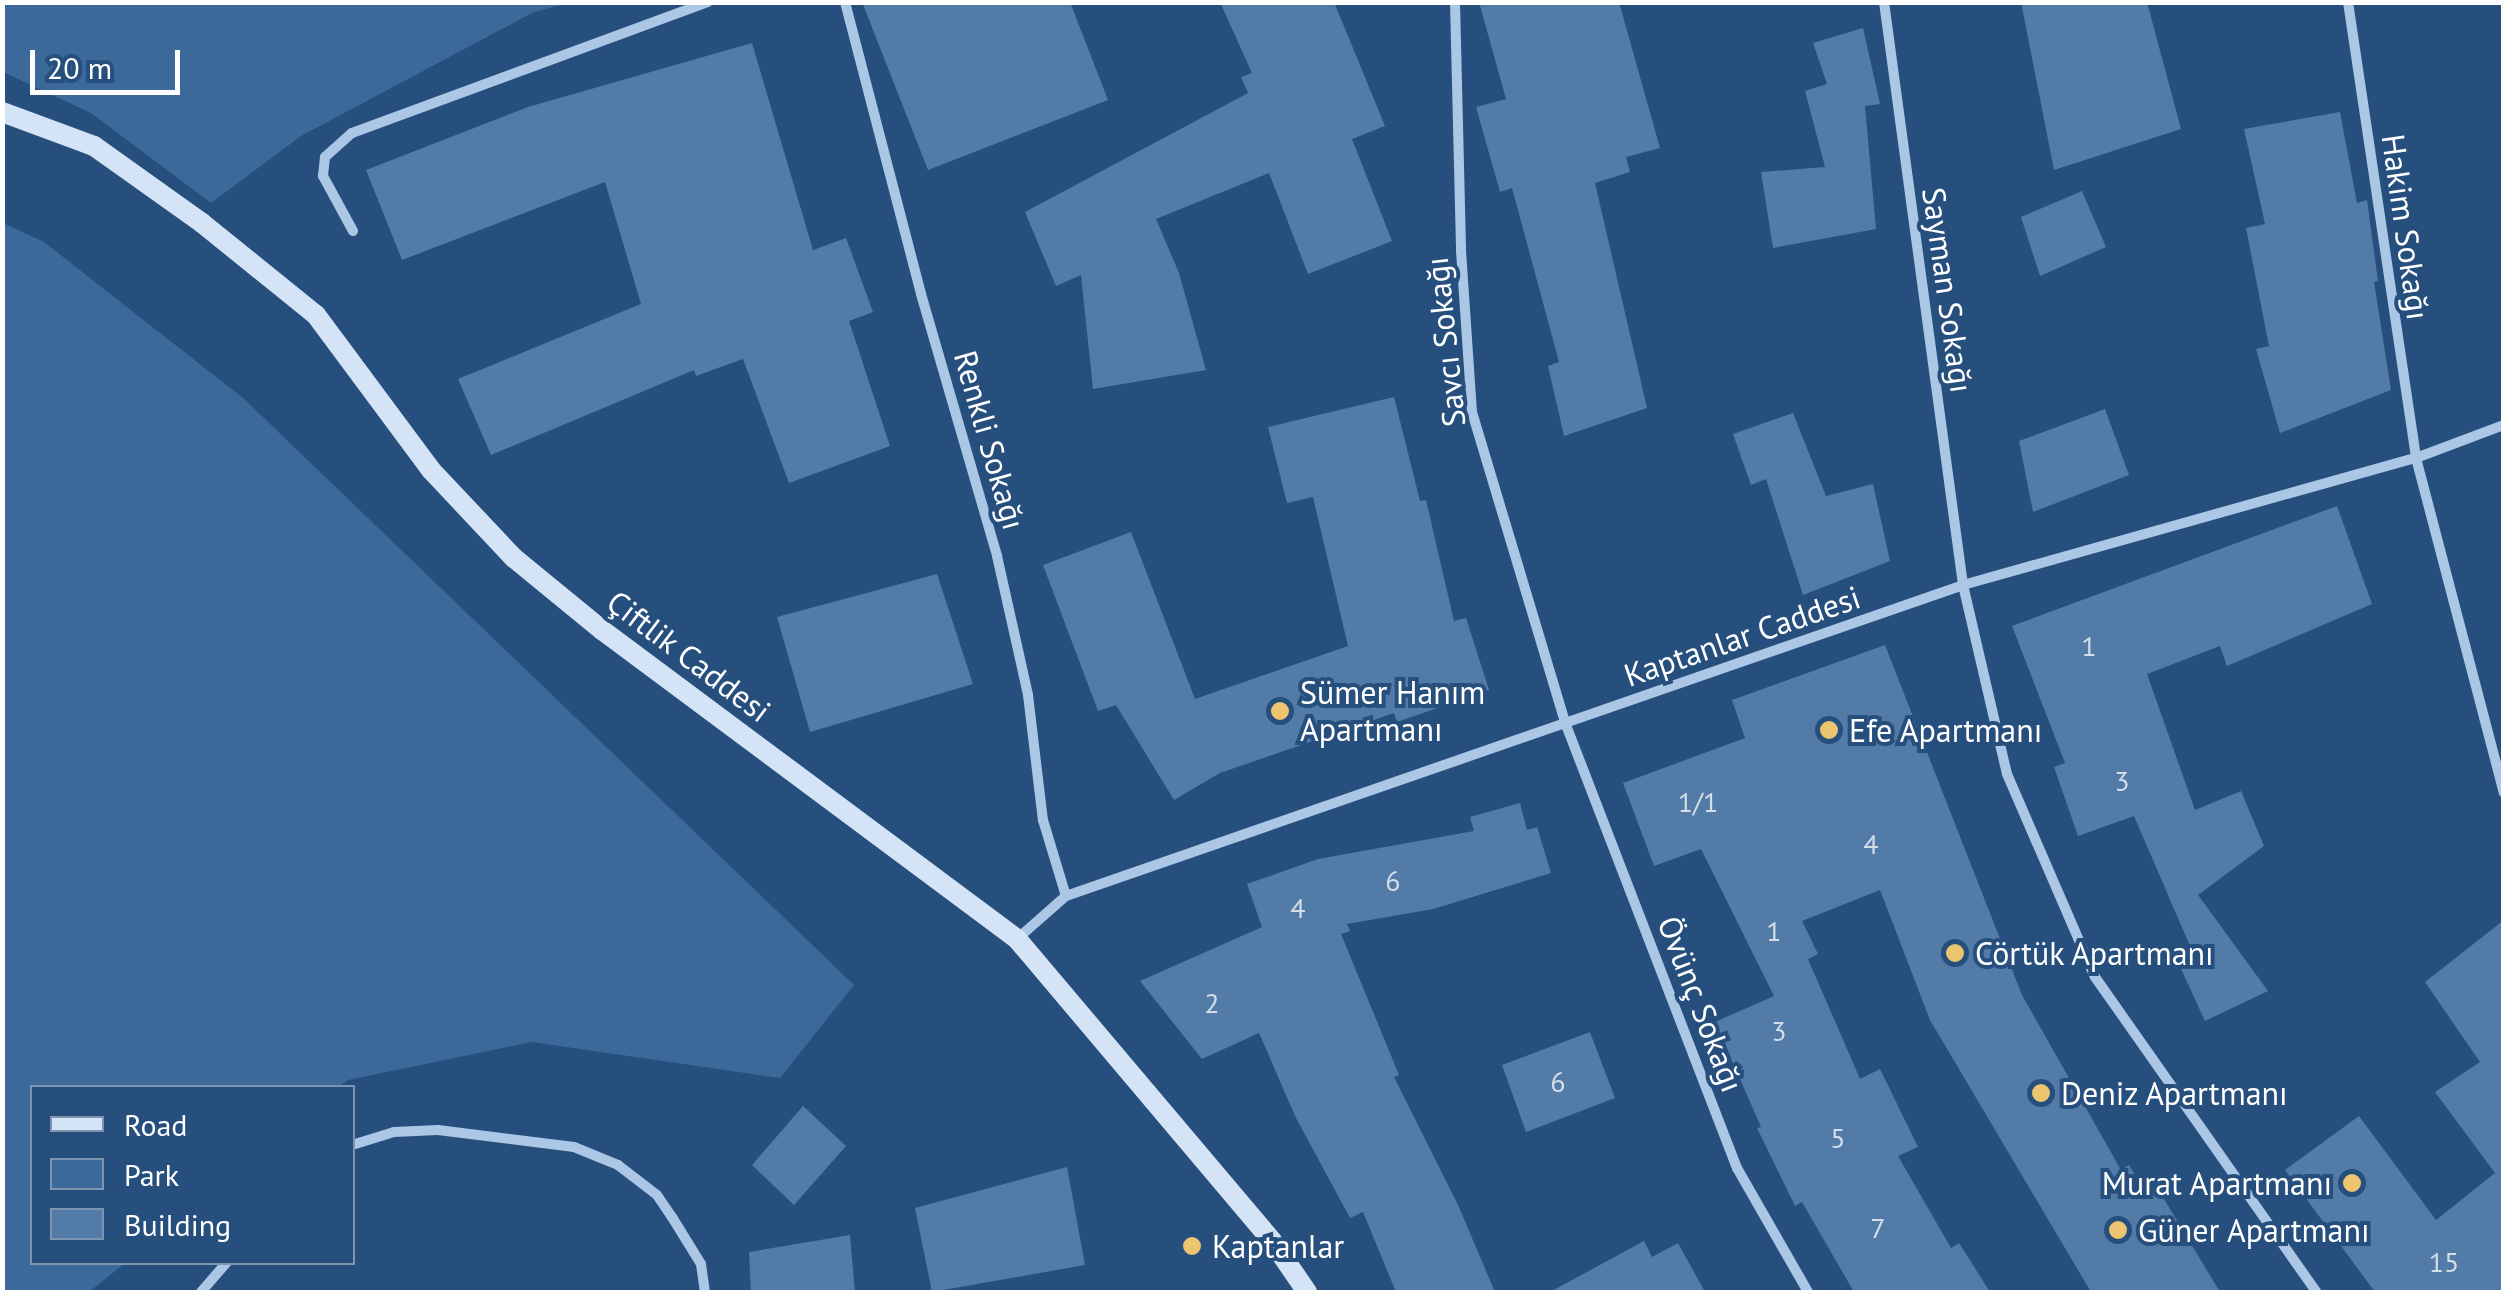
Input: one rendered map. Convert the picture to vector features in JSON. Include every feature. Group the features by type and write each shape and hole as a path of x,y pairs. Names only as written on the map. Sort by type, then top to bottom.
{"main road":[{"name":"Çiftlik Caddesi","path":"2,112 94,146 202,223 316,315 431,470 514,558 602,630 1017,939 1272,1240 1307,1292"}],"street":[{"path":"353,231 323,176 325,157 352,133 708,2"},
{"name":"Renkli Sokağı","path":"845,2 921,294 998,556 1028,695 1043,820 1066,896"},
{"name":"Savcı Sokağı","path":"1455,2 1460,251 1472,412 1566,724"},
{"name":"Sayman Sokağı","path":"1884,2 1963,585 2007,774 2095,977 2316,1292"},
{"name":"Hakim Sokağı","path":"2348,2 2416,458 2504,793"},
{"name":"Kaptanlar Caddesi","path":"1017,939 1066,896 1963,585 2416,458 2504,426"},
{"name":"Övünç Sokağı","path":"1566,724 1737,1168 1808,1292"},
{"path":"355,1145 394,1132 438,1130 574,1147 618,1164 657,1195 672,1216 701,1264 705,1292"},
{"path":"201,1292 224,1265"}],"green space":[{"path":"3,2 569,3 534,12 301,136 211,203 91,113 3,72"},
{"path":"3,223 44,242 243,398 854,985 780,1078 532,1042 348,1080 341,1085 30,1085 30,1265 123,1265 89,1292 3,1292"}],"building":[{"path":"862,2 1070,2 1108,100 928,170"},
{"path":"1220,2 1334,2 1385,126 1352,139 1392,241 1308,274 1269,173 1156,219 1179,273 1206,370 1093,389 1081,275 1056,286 1025,212 1248,93 1241,77 1252,73"},
{"path":"1479,2 1619,2 1660,148 1626,157 1630,172 1595,183 1647,408 1564,436 1548,366 1559,362 1512,188 1500,192 1476,107 1506,99"},
{"path":"2021,2 2147,2 2181,129 2054,170"},
{"path":"1863,28 1880,104 1865,106 1876,229 1773,248 1761,172 1825,167 1805,91 1827,84 1813,43"},
{"path":"752,43 813,250 846,238 873,312 849,321 890,446 789,483 743,359 696,376 694,370 491,455 458,379 641,304 605,182 402,260 366,170 528,107"},
{"path":"2340,112 2357,203 2367,200 2378,281 2374,282 2391,390 2280,433 2256,349 2269,346 2246,228 2265,224 2244,129"},
{"path":"2082,191 2106,247 2040,276 2021,217"},
{"path":"1394,397 1420,501 1426,500 1454,621 1466,618 1489,690 1397,722 1394,713 1220,773 1174,800 1116,705 1098,711 1043,565 1131,532 1195,699 1348,646 1313,497 1287,503 1268,427"},
{"path":"2105,409 2129,475 2033,512 2019,441"},
{"path":"1793,413 1826,496 1873,484 1890,561 1803,595 1766,479 1751,485 1733,434"},
{"path":"2337,506 2372,604 2227,666 2220,646 2147,674 2195,810 2241,791 2264,846 2198,895 2268,991 2205,1021 2177,960 2193,953 2134,816 2078,836 2054,767 2065,763 2012,626"},
{"path":"937,574 973,684 810,732 777,617"},
{"path":"1885,645 2022,995 2121,1170 2129,1165 2147,1195 2158,1189 2220,1292 2091,1292 1930,1020 1880,890 1802,921 1818,954 1808,959 1860,1079 1880,1069 1918,1147 1898,1156 1951,1248 1959,1243 1990,1292 1854,1292 1802,1202 1795,1206 1757,1128 1761,1127 1715,1022 1774,996 1701,849 1654,866 1623,783 1745,738 1732,700"},
{"path":"1520,803 1527,830 1537,827 1551,873 1433,909 1347,924 1350,931 1341,934 1399,1075 1394,1077 1458,1205 1495,1292 1396,1292 1363,1212 1350,1218 1296,1118 1259,1033 1202,1059 1140,981 1262,927 1247,884 1318,859 1474,831 1470,817"},
{"path":"2504,920 2504,1292 2375,1292 2285,1170 2359,1116 2436,1220 2495,1173 2435,1092 2480,1062 2425,982"},
{"path":"1590,1032 1615,1098 1526,1132 1502,1065"},
{"path":"803,1106 846,1146 794,1205 752,1165"},
{"path":"1067,1167 1085,1265 932,1292 915,1208"},
{"path":"850,1235 855,1292 751,1292 749,1252"},
{"path":"1644,1241 1652,1257 1678,1243 1705,1292 1550,1292"}],"place":[{"name":"Sümer Hanım Apartmanı","path":"1280,711"},
{"name":"Efe Apartmanı","path":"1829,730"},
{"name":"Cörtük Apartmanı","path":"1955,953"},
{"name":"Deniz Apartmanı","path":"2041,1093"},
{"name":"Murat Apartmanı","path":"2352,1183"},
{"name":"Güner Apartmanı","path":"2118,1230"},
{"name":"Kaptanlar","path":"1192,1246"}]}
